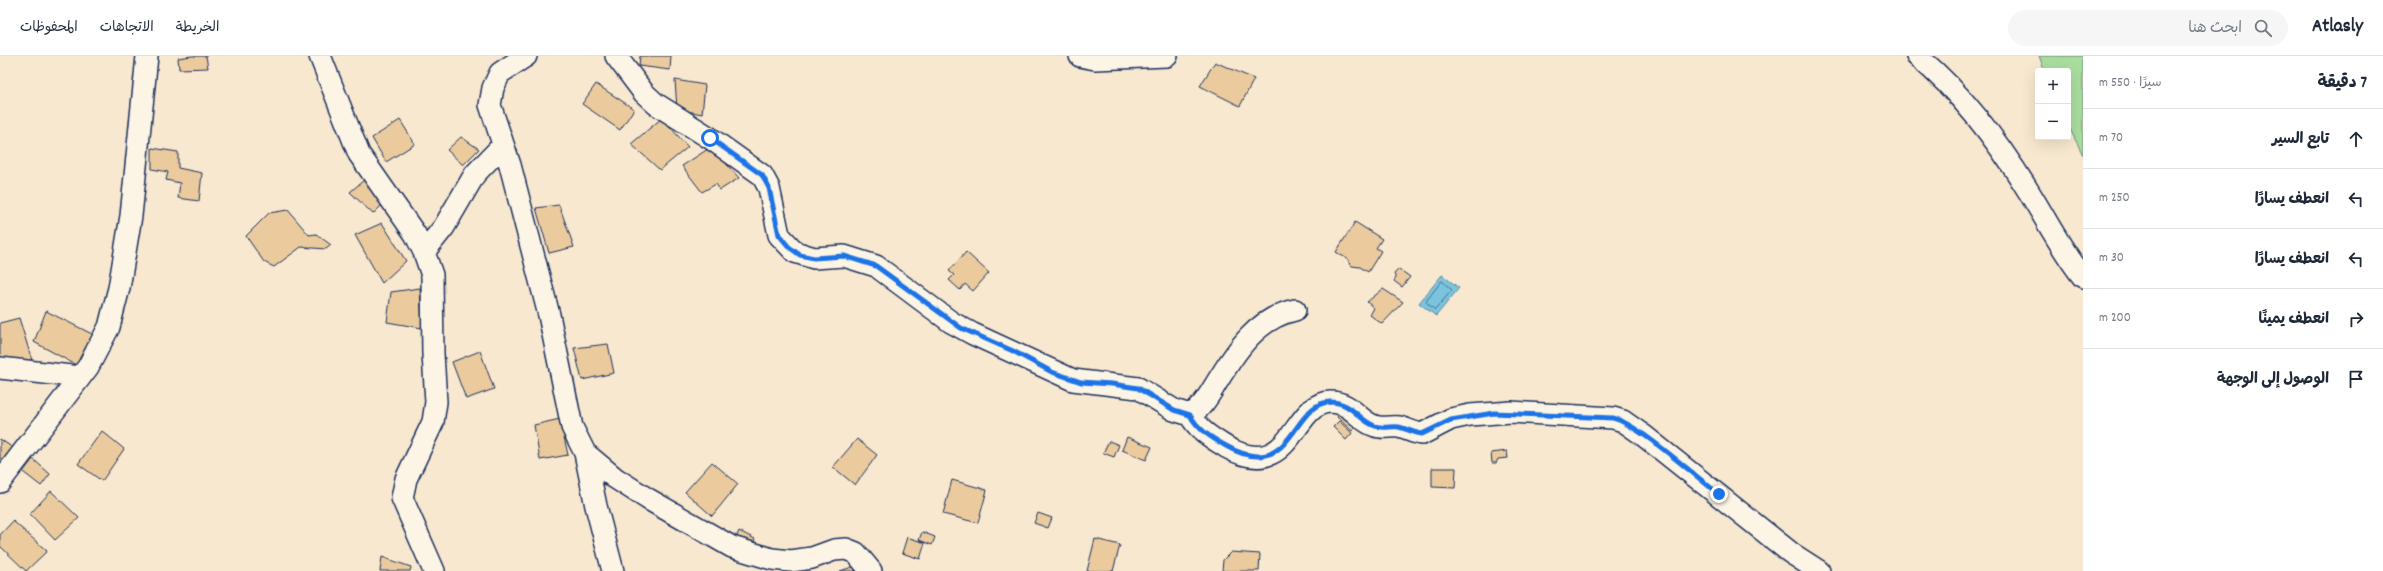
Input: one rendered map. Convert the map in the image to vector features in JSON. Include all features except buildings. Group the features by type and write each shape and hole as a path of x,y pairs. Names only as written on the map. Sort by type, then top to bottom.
{"street":[{"path":"0,480 80,377 101,344 109,327 120,288 131,216 147,56"},
{"path":"320,56 359,154 401,213 424,252 433,281 432,341 436,402 430,429 406,480 402,498 434,571"},
{"path":"526,56 500,73 493,88 490,105 510,165 549,315 572,427 585,453 596,506 613,571"},
{"path":"616,56 644,94 656,104 710,138 762,175 769,188 779,235 795,252 814,258 844,256 876,266 961,328 1013,351 1052,372 1081,382 1112,384 1138,388 1174,410 1190,415 1197,426 1220,443 1233,450 1257,456 1277,452 1315,408 1328,402 1347,406 1374,426 1397,427 1422,434 1451,420 1494,413 1618,419 1643,435 1791,553 1819,571"},
{"path":"1080,56 1095,59 1167,56"},
{"path":"1917,56 1945,83 2001,148 2064,252 2083,278"},
{"path":"424,252 444,227 475,174 503,145"},
{"path":"1190,415 1201,406 1231,359 1260,326 1281,313 1295,310"},
{"path":"0,368 80,377"},
{"path":"585,453 615,478 641,495 732,548 772,559 791,561 812,558 834,550 846,549 856,553 871,571"}],"green space":[{"path":"2039,56 2083,56 2083,155 2071,131 2071,68 2044,68"}],"water":[{"path":"1442,275 1459,288 1436,316 1419,303"}],"route":[{"path":"710,138 762,175 769,188 779,235 789,247 800,255 814,258 844,256 876,266 914,292 935,310 961,328 1013,351 1052,372 1073,380 1138,388 1174,410 1190,415 1197,426 1206,434 1233,450 1257,456 1265,456 1277,452 1315,408 1328,402 1343,404 1358,413 1369,424 1374,426 1384,428 1397,427 1422,434 1430,431 1445,421 1470,415 1511,412 1613,418 1623,421 1643,435 1719,494"}]}
